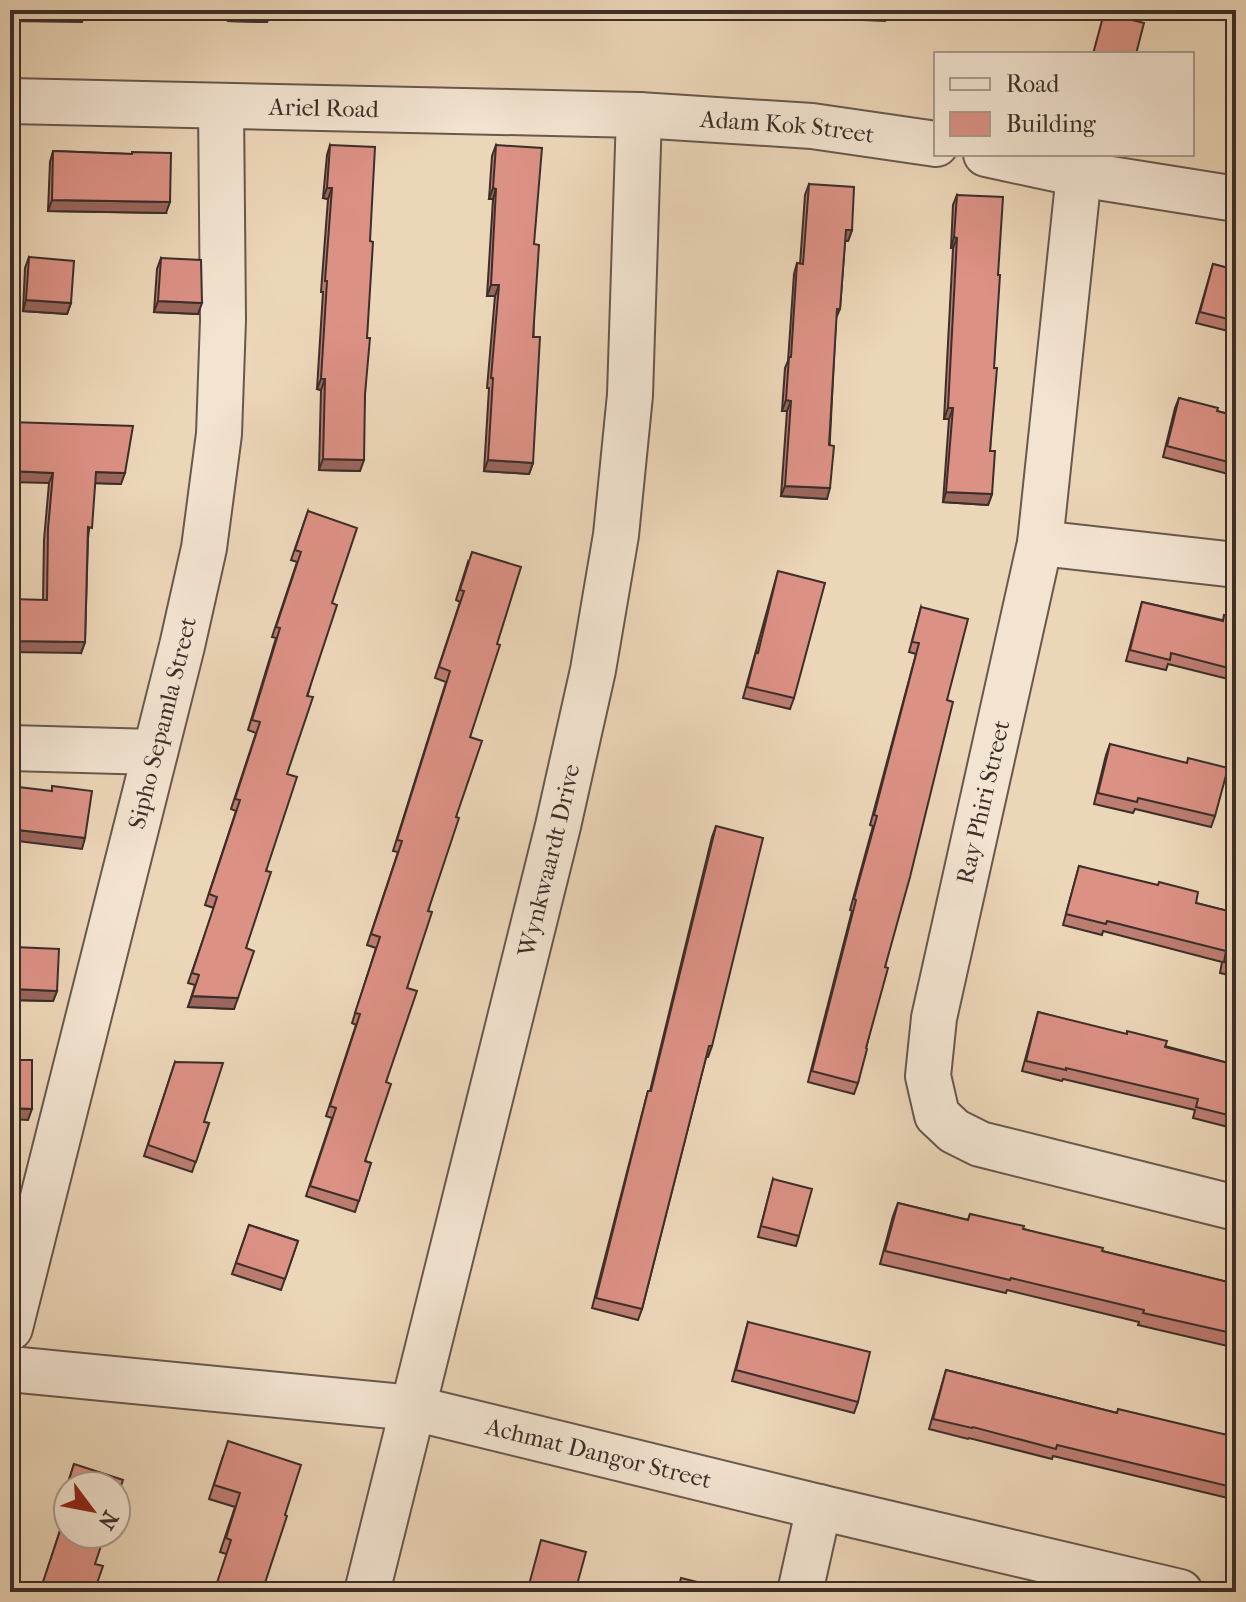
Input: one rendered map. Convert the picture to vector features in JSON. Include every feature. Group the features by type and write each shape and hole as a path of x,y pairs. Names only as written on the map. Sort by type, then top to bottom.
{"street":[{"name":"Ariel Road","path":"10,101 639,115"},
{"name":"Sipho Sepamla Street","path":"10,1328 204,548 219,434 223,320 221,106"},
{"name":"Adam Kok Street","path":"639,115 812,126 934,144"},
{"name":"Wynkwaardt Drive","path":"367,1592 558,826 593,670 616,535 630,395 639,115"},
{"path":"995,156 1079,174 1236,199"},
{"name":"Ray Phiri Street","path":"1079,174 1040,543 934,1018 928,1076 937,1115 954,1131 980,1144 1236,1208"},
{"path":"1040,543 1236,565"},
{"path":"10,748 155,752"},
{"name":"Achmat Dangor Street","path":"10,1369 413,1408 1180,1592"},
{"path":"800,1592 819,1507"}],"building":[{"path":"271,10 271,12 232,11"},
{"path":"1104,13 1144,23 1137,52 1094,52"},
{"path":"330,145 375,147 364,460 323,459 325,379 321,379 332,188 327,188"},
{"path":"496,145 542,148 534,244 539,245 533,337 540,337 533,463 488,460 499,285 491,285"},
{"path":"53,151 171,153 170,202 52,200"},
{"path":"809,184 854,187 852,230 846,230 840,309 837,309 829,445 834,446 830,488 785,486 791,401 786,400 789,357 797,263 803,264"},
{"path":"957,195 1003,197 994,368 997,368 990,451 995,451 992,494 946,492 953,408 948,408"},
{"path":"29,257 74,261 71,303 26,300"},
{"path":"161,258 201,260 202,303 158,301"},
{"path":"1213,264 1236,270 1236,321 1200,312"},
{"path":"1179,398 1236,416 1236,464 1167,446"},
{"path":"10,422 133,426 125,473 96,472 92,528 88,527 85,642 10,641 10,599 47,600 53,473 10,471"},
{"path":"308,511 357,528 332,603 337,605 307,696 313,697 287,774 297,777 266,871 271,872 246,948 254,951 238,998 192,996 199,975 192,973 217,897 209,894 240,800 235,799 260,722 252,720 280,628 276,627 301,552 295,550"},
{"path":"472,552 521,567 470,737 482,741 456,817 459,818 428,911 432,912 407,988 417,991 386,1082 391,1084 365,1161 371,1163 359,1201 310,1186 336,1108 330,1106 360,1014 355,1013 380,937 371,934 402,841 397,840 450,671 439,667 464,591 460,590"},
{"path":"778,571 825,583 794,698 747,687"},
{"path":"1142,602 1223,621 1224,615 1236,618 1236,670 1171,653 1170,660 1130,650"},
{"path":"921,607 968,619 947,700 953,702 858,1083 812,1071 919,643 912,642"},
{"path":"1110,744 1187,763 1188,758 1228,768 1215,816 1138,798 1137,802 1098,793"},
{"path":"10,786 52,791 52,786 92,791 85,838 10,829"},
{"path":"716,826 763,838 642,1309 596,1298"},
{"path":"1079,866 1198,892 1196,903 1236,913 1236,965 1224,962 1226,951 1107,921 1106,924 1066,914"},
{"path":"14,947 59,949 57,991 13,989"},
{"path":"1038,1012 1167,1041 1165,1047 1236,1065 1236,1117 1196,1107 1198,1099 1026,1061"},
{"path":"10,1060 32,1060 32,1109 10,1108"},
{"path":"175,1062 223,1063 204,1122 209,1123 196,1162 148,1145"},
{"path":"773,1179 812,1189 799,1236 761,1226"},
{"path":"898,1203 968,1220 970,1214 1024,1226 1023,1229 1103,1248 1102,1251 1236,1284 1236,1334 1011,1278 885,1251"},
{"path":"249,1225 298,1241 285,1279 236,1263"},
{"path":"748,1322 870,1352 858,1402 736,1370"},
{"path":"946,1370 1117,1413 1118,1409 1236,1437 1236,1488 933,1419"},
{"path":"228,1441 301,1465 262,1592 214,1592 231,1540 226,1538 240,1493 214,1485"},
{"path":"74,1464 92,1470 72,1470"},
{"path":"541,1540 586,1552 575,1592 527,1592"},
{"path":"54,1550 100,1550 95,1564 103,1566 94,1592 47,1592 41,1588"},
{"path":"681,1578 726,1589 726,1592 677,1592"}]}
